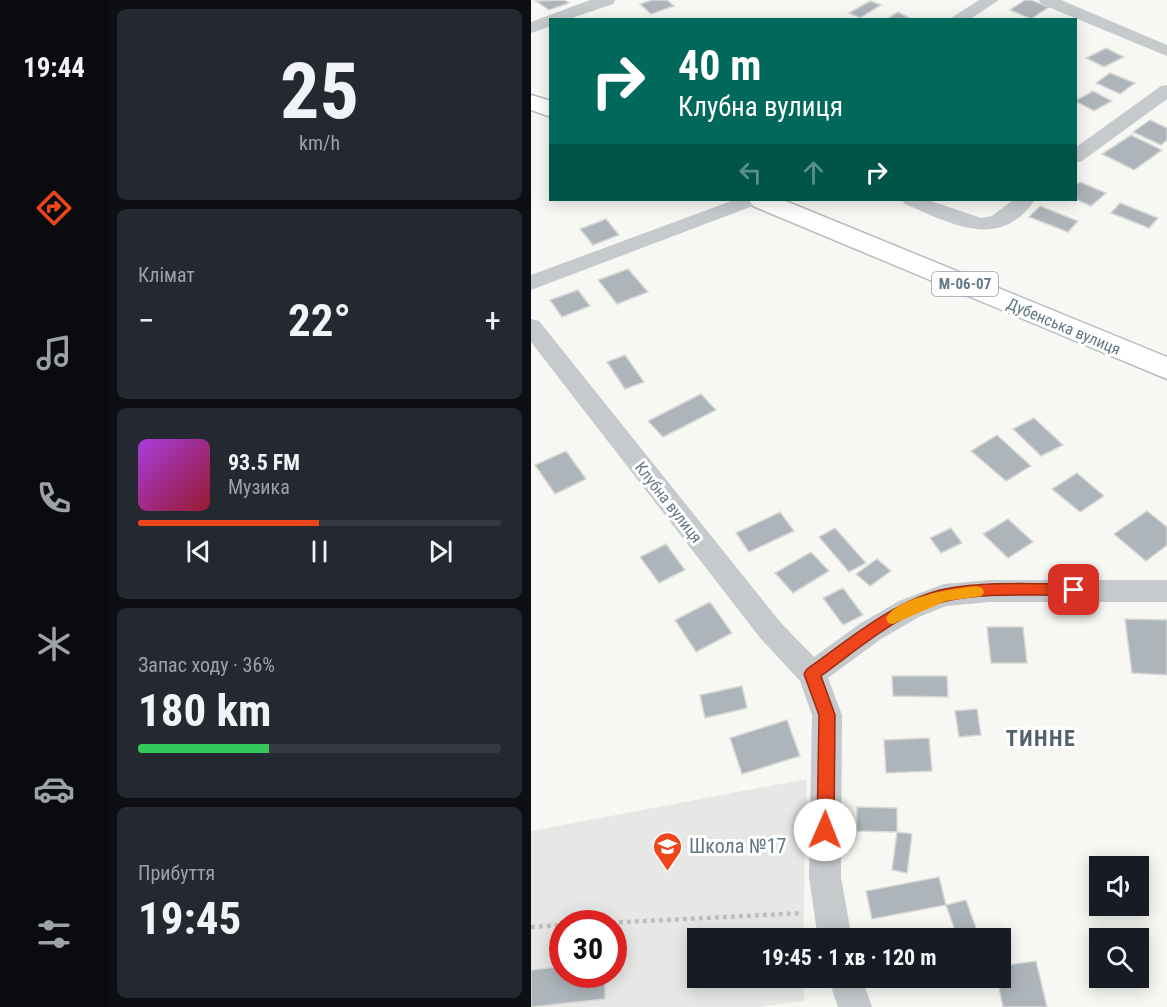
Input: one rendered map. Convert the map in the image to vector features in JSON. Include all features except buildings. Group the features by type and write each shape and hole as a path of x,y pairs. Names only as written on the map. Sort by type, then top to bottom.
{"main road":[{"path":"531,102 549,109"},
{"name":"Дубенська вулиця","path":"764,201 1167,369"}],"street":[{"path":"555,18 607,0"},
{"path":"959,18 991,0"},
{"path":"1047,0 1167,51"},
{"path":"531,28 549,20"},
{"path":"1077,156 1167,90"},
{"path":"531,283 748,201"},
{"path":"915,201 972,223 988,225 1003,218 1024,201"},
{"name":"Клубна вулиця","path":"531,326 771,631 812,674 827,715 825,876 833,928"},
{"path":"812,674 871,631 909,609 945,595 990,591 1167,591"},
{"path":"848,988 855,1007"}],"path":[{"path":"627,922 830,910"},
{"path":"531,927 549,926"}],"shaded area":[{"name":"Школа №17","path":"807,779 803,928 687,928 687,988 804,988 804,1001 759,1007 531,1007 531,831"}],"slow traffic":[{"path":"893,618 945,595 977,592"}],"place":[{"name":"Школа №17","path":"668,872"}],"district":[{"name":"ТИННЕ","path":"1041,738"}],"route":[{"path":"825,830 827,715 812,674 871,631 909,609 945,595 990,591 1074,590"}]}
